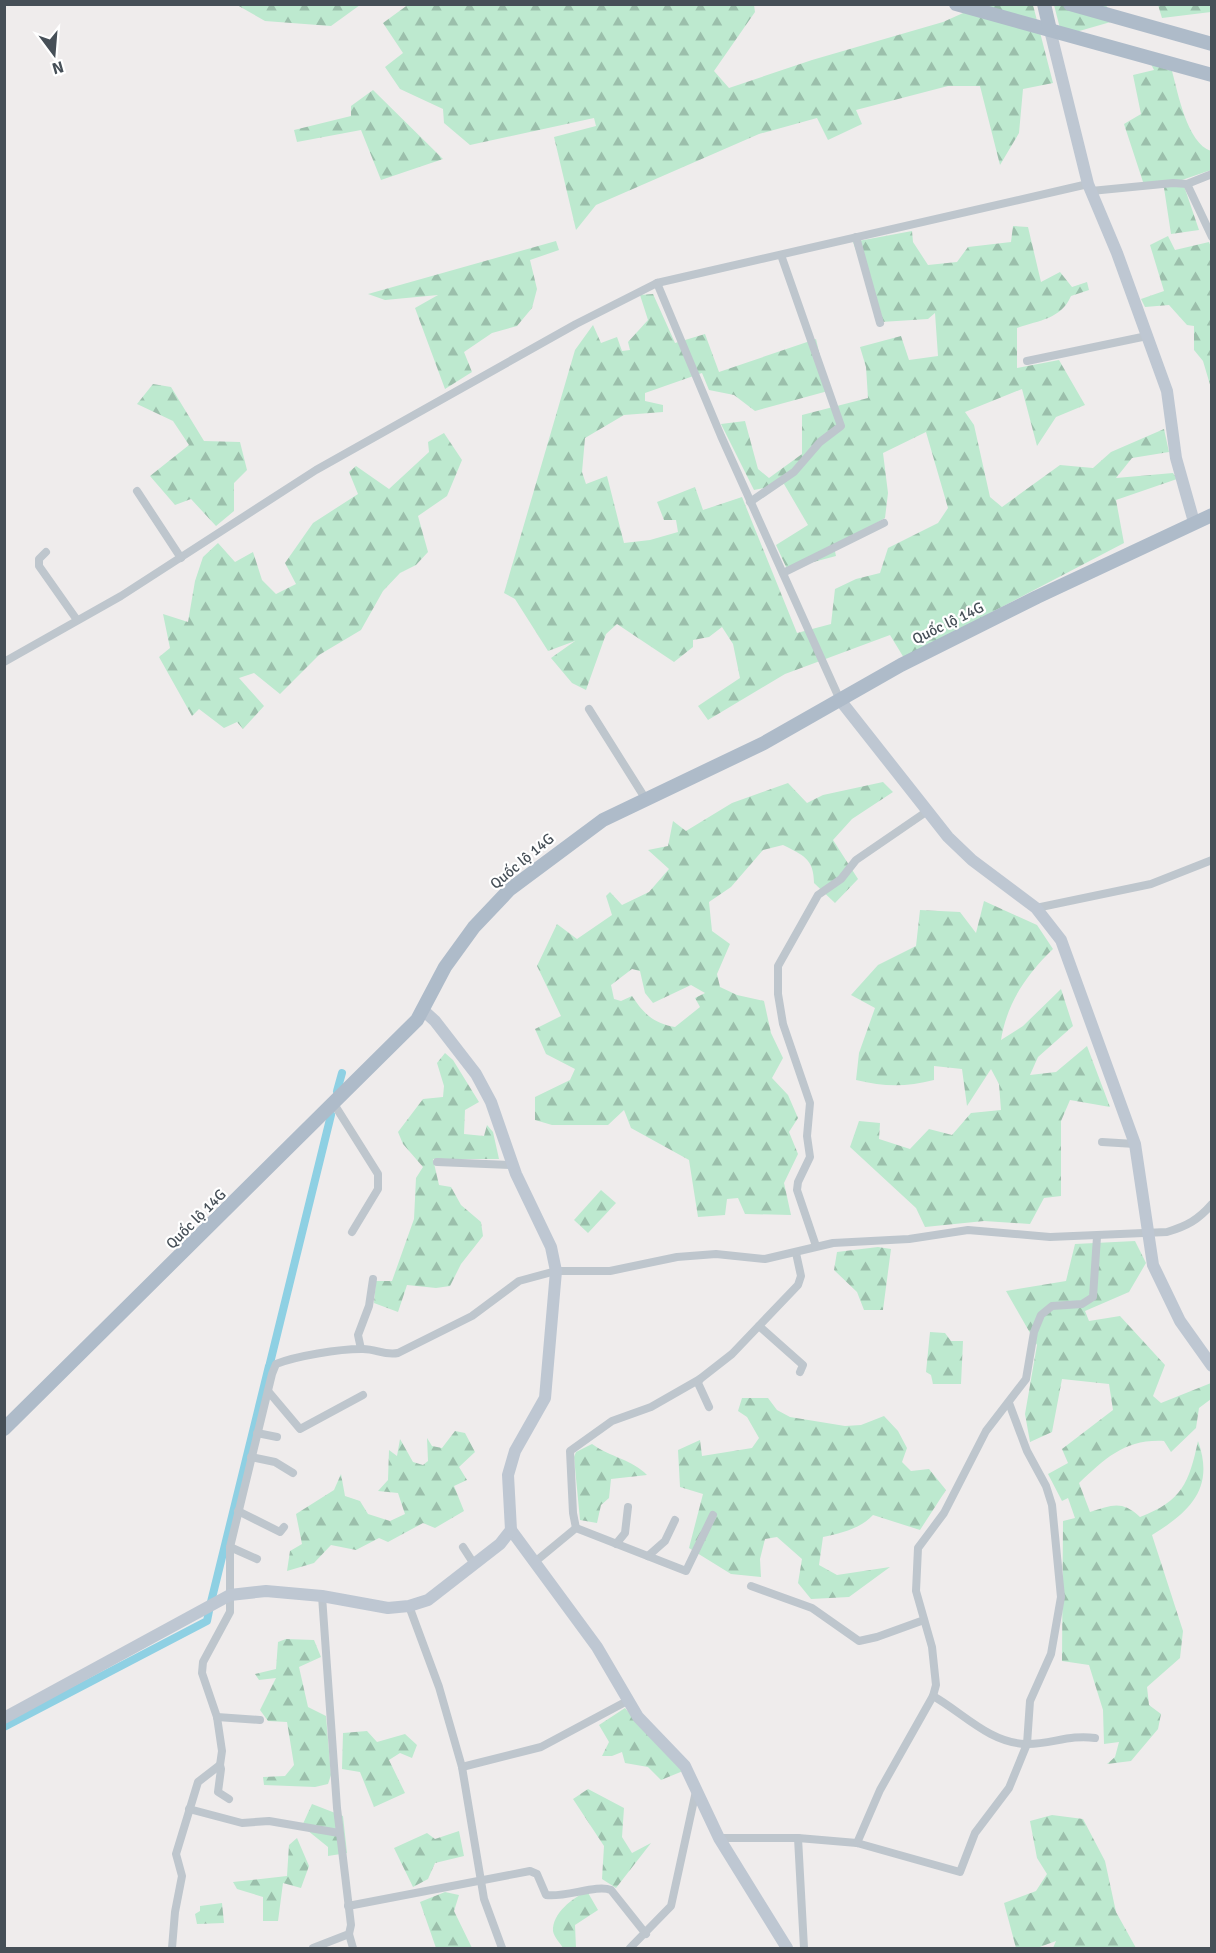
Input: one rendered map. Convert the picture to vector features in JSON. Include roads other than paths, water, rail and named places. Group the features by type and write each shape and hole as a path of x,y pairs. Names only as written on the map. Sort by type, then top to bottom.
{"main road":[{"path":"956,4 1212,75"},
{"path":"1044,4 1050,30"},
{"path":"1070,4 1212,44"},
{"name":"Quốc lộ 14G","path":"4,1429 334,1104 424,1011 445,967 474,927 509,890 568,843 603,820 645,798 764,743 901,665 1037,597 1212,515"}],"street":[{"path":"1050,30 1089,187 1167,391 1176,458 1194,522"},
{"path":"4,662 181,558 316,470 576,324 657,283 1089,187 1187,184 1212,174"},
{"path":"1187,184 1212,237"},
{"path":"856,237 879,322"},
{"path":"750,502 794,472 820,442 841,426 781,255"},
{"path":"657,283 750,502 840,700 926,812 972,860 1036,908 1060,940 1072,967 1135,1144 1153,1265 1180,1321 1212,1366"},
{"path":"1027,361 1147,336"},
{"path":"137,491 181,558"},
{"path":"783,573 884,523"},
{"path":"46,552 39,559 39,566 77,620"},
{"path":"589,709 645,798"},
{"path":"816,1246 797,1190 798,1182 810,1157 807,1136 810,1103 783,1024 777,994 778,966 818,895 841,879 856,860 926,812"},
{"path":"1036,908 1151,884 1212,860"},
{"path":"424,1011 435,1021 476,1074 490,1102 513,1165 551,1247 556,1270 545,1398 515,1451 508,1475 511,1530 597,1647 638,1717 685,1766 719,1838 787,1948"},
{"path":"334,1104 379,1177 378,1189 352,1232"},
{"path":"1102,1142 1135,1144"},
{"path":"437,1162 513,1165"},
{"path":"229,1799 218,1792 222,1751 218,1716 202,1672 203,1662 230,1612 230,1547 276,1364 307,1355 361,1349 388,1355 398,1353 471,1316 519,1281 556,1270 610,1271 677,1257 716,1254 765,1259 796,1253 816,1246 926,1238 968,1230 1050,1237 1097,1237 1149,1233 1186,1227 1199,1219 1212,1204"},
{"path":"857,1843 880,1790 933,1696 936,1685 932,1647 916,1591 918,1548 944,1513 986,1431 1026,1379 1034,1332 1041,1315 1052,1306 1082,1304 1093,1297 1097,1237"},
{"path":"576,1528 573,1513 570,1451 612,1421 651,1407 700,1379 732,1354 800,1281 796,1253"},
{"path":"361,1349 358,1335 369,1306 373,1279"},
{"path":"759,1326 803,1365 800,1372"},
{"path":"700,1379 698,1383 708,1407"},
{"path":"268,1391 300,1429 363,1395"},
{"path":"719,1838 798,1838 857,1843 960,1872 975,1833 1009,1788 1027,1744 1030,1701 1051,1654 1061,1597 1056,1521 1052,1505 1046,1486 1027,1451 1009,1403"},
{"path":"257,1433 277,1437"},
{"path":"251,1457 275,1462 293,1473"},
{"path":"616,1544 625,1533 628,1507"},
{"path":"238,1512 280,1532 284,1527"},
{"path":"576,1528 686,1571 713,1515"},
{"path":"648,1556 665,1541 675,1520"},
{"path":"536,1562 576,1528"},
{"path":"4,1718 230,1595 266,1592 322,1596 388,1608 410,1606 428,1600 500,1544 511,1530"},
{"path":"230,1547 257,1559"},
{"path":"463,1547 474,1564"},
{"path":"751,1586 812,1608 859,1641 924,1620"},
{"path":"322,1596 339,1833 349,1934 353,1948"},
{"path":"410,1606 439,1687 462,1767 484,1899 502,1948"},
{"path":"933,1696 975,1725 1011,1742 1027,1744 1076,1736 1095,1738"},
{"path":"462,1767 541,1747 629,1700"},
{"path":"218,1716 260,1720"},
{"path":"172,1948 175,1912 182,1876 176,1854 198,1782 220,1765"},
{"path":"630,1948 671,1906 697,1790"},
{"path":"189,1809 242,1823 269,1821 339,1833"},
{"path":"798,1838 804,1948"},
{"path":"348,1906 533,1871 546,1895 574,1895 608,1888 646,1934"},
{"path":"313,1948 349,1934"}],"waterway":[{"path":"337,1091 342,1073"},
{"path":"270,1363 331,1115"},
{"path":"211,1602 269,1366"},
{"path":"4,1727 207,1621 209,1611"}]}
